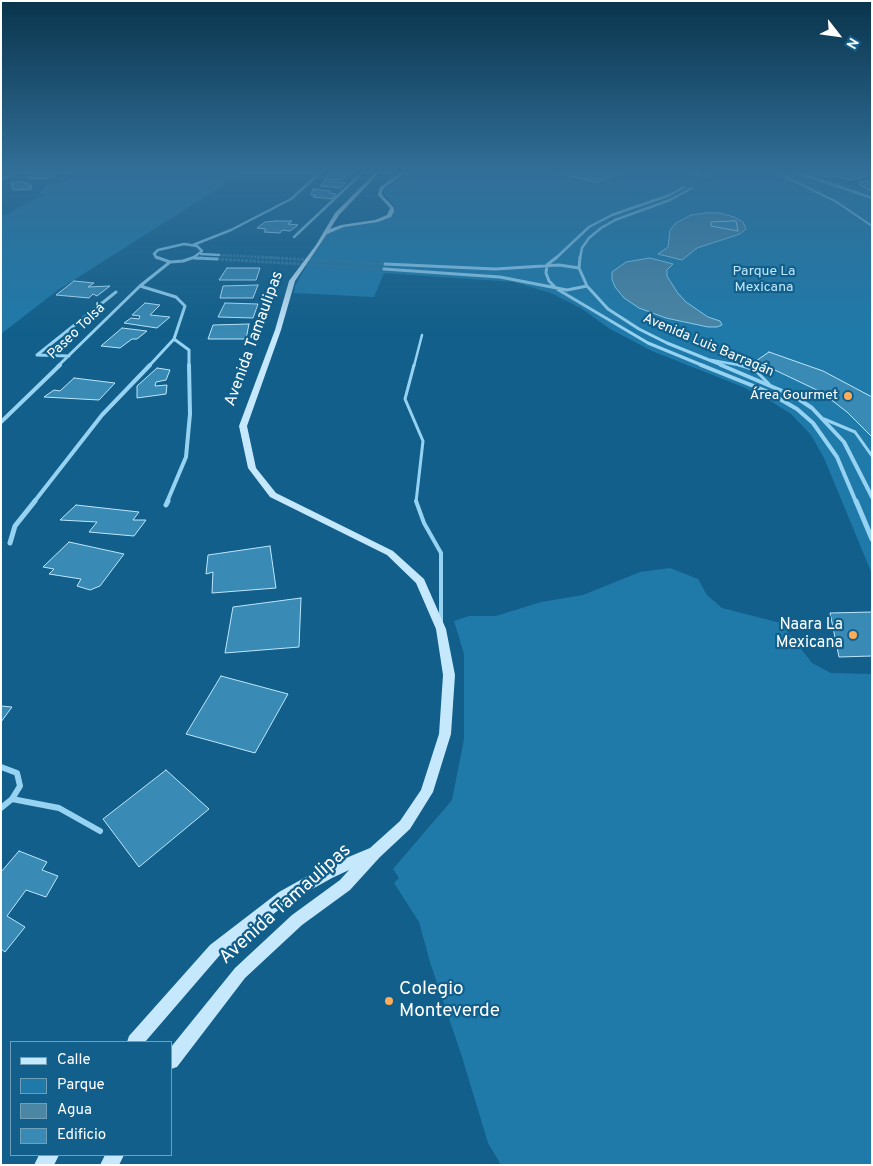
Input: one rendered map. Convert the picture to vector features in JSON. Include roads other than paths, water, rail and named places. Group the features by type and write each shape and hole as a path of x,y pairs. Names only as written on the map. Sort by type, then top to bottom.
{"street":[{"path":"216,259 194,258 170,262 156,258 154,254 158,250 174,245 193,245 236,227"},
{"path":"294,237 304,227"},
{"name":"Avenida Tamaulipas","path":"172,1060 240,973 297,920 345,885 374,852 405,825 427,792 444,734 449,675 441,629 420,581 390,553 273,495 252,468 243,426 278,330 292,281 330,227"},
{"path":"325,234 340,227"},
{"path":"558,289 549,281 546,273 547,265 565,251 582,232 589,227"},
{"path":"386,264 495,269 547,265 579,268 582,248 589,238 602,227"},
{"path":"193,245 202,249 201,254"},
{"path":"194,258 201,254 219,255"},
{"name":"Paseo Tolsá","path":"1,422 140,286 170,262"},
{"name":"Avenida Luis Barragán","path":"579,268 586,286 608,309 639,329 667,343 769,384 794,396 817,413 844,442 872,497"},
{"name":"Avenida Luis Barragán","path":"384,269 500,277 558,289 574,290 586,286"},
{"path":"10,543 15,526 102,415 174,339 185,306 176,297 140,286"},
{"name":"Avenida Luis Barragán","path":"558,289 648,343 766,390 804,415 824,436 837,457 872,539"},
{"path":"69,356 37,355 116,292"},
{"path":"166,505 186,457 190,414 189,350 174,339"},
{"path":"804,415 817,413"},
{"path":"1,767 17,773 20,786 12,799 1,808"},
{"path":"12,799 59,808 100,831"},
{"name":"Avenida Tamaulipas","path":"136,1041 215,950 284,897 327,873 374,852"}],"lane":[{"path":"422,335 405,400 422,441 415,499 424,523 441,553 441,629"},
{"path":"710,360 742,365 756,370 769,384"},
{"path":"824,419 855,432 872,456"}],"water":[{"path":"672,227 745,227 746,229 740,234 697,248 682,260 658,254 668,247 670,230"},
{"path":"650,258 673,264 667,270 667,276 677,292 686,302 708,317 720,321 722,325 708,327 666,318 639,308 624,298 615,287 612,272 626,262"}],"tunnel":[{"path":"219,255 280,258"},
{"path":"257,257 385,264"},
{"path":"217,259 384,269"}],"place":[{"name":"Área Gourmet","path":"848,396"},
{"name":"Naara La Mexicana","path":"853,635"},
{"name":"Colegio Monteverde","path":"389,1001"}],"park label":[{"name":"Parque La Mexicana","path":"764,280"}]}
